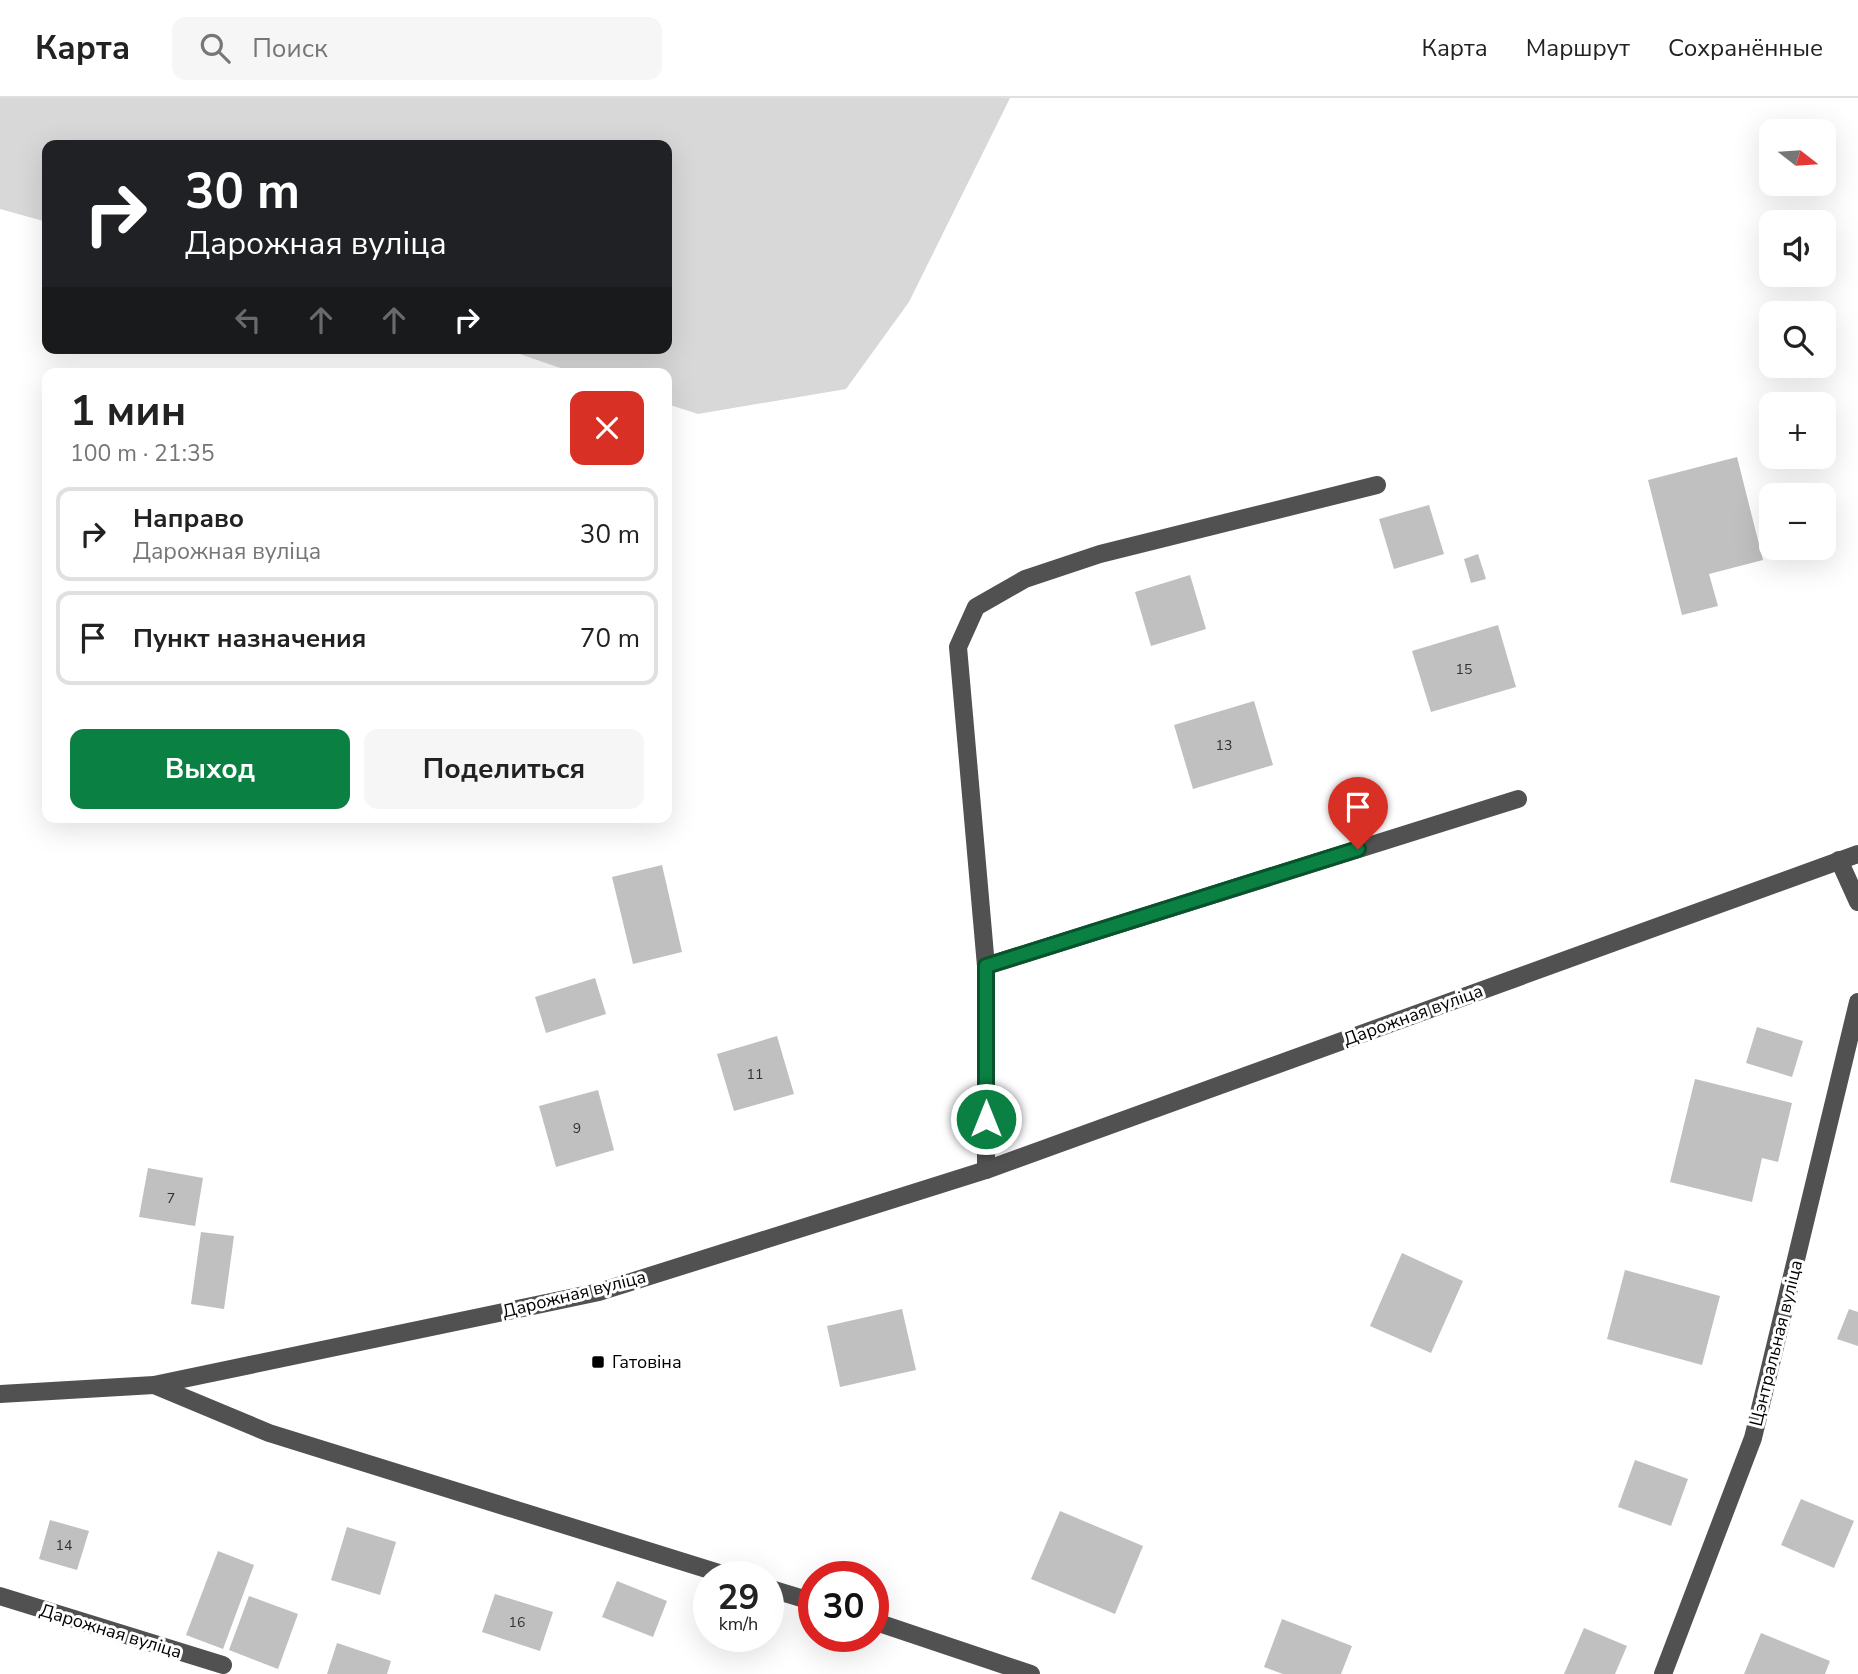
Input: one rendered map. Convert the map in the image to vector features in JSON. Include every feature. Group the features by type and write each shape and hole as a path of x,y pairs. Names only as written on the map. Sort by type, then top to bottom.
{"street":[{"path":"986,1170 986,966 958,647 976,607 1025,579 1100,554 1377,485"},
{"path":"986,966 1518,799"},
{"name":"Дарожная вуліца","path":"0,1394 154,1385 599,1292 986,1170 1858,854"},
{"path":"1839,860 1858,902"},
{"name":"Цэнтральная вуліца","path":"1663,1674 1753,1438 1858,1002"},
{"name":"Дарожная вуліца","path":"154,1385 269,1433 693,1564"},
{"name":"Дарожная вуліца","path":"0,1596 223,1665"},
{"path":"889,1625 1031,1674"}],"shaded area":[{"path":"0,98 1010,98 909,302 846,389 698,414 672,406 672,368 560,368 520,354 672,354 672,140 42,140 42,221 0,209"}],"building":[{"path":"1737,457 1759,544 1759,560 1763,560 1709,574 1718,606 1682,615 1648,480"},
{"path":"1429,505 1444,554 1394,569 1379,519"},
{"path":"1478,554 1486,579 1471,583 1464,559"},
{"path":"1190,575 1206,629 1151,646 1135,592"},
{"path":"1498,625 1516,687 1431,712 1412,651"},
{"path":"1254,701 1273,765 1193,789 1174,725"},
{"path":"662,865 682,952 633,964 612,877"},
{"path":"595,978 606,1014 546,1033 535,997"},
{"path":"1757,1027 1803,1041 1792,1077 1746,1063"},
{"path":"777,1036 794,1094 734,1111 717,1054"},
{"path":"1695,1079 1792,1103 1778,1162 1762,1158 1752,1202 1670,1182"},
{"path":"598,1090 614,1150 556,1167 539,1106"},
{"path":"148,1168 203,1178 195,1226 139,1217"},
{"path":"201,1232 234,1236 224,1309 191,1304"},
{"path":"1402,1253 1463,1281 1431,1353 1370,1326"},
{"path":"1625,1270 1720,1296 1702,1365 1607,1339"},
{"path":"902,1309 916,1370 840,1387 827,1326"},
{"path":"1849,1309 1858,1312 1858,1346 1837,1339"},
{"path":"1635,1460 1688,1479 1671,1526 1618,1507"},
{"path":"1801,1499 1854,1521 1834,1568 1781,1545"},
{"path":"1060,1511 1143,1546 1115,1614 1031,1579"},
{"path":"50,1520 89,1531 77,1570 39,1559"},
{"path":"347,1527 396,1542 380,1595 331,1580"},
{"path":"218,1551 254,1565 223,1649 186,1635"},
{"path":"617,1581 667,1601 653,1637 602,1617"},
{"path":"495,1594 553,1612 540,1651 482,1632"},
{"path":"249,1596 298,1614 278,1669 229,1650"},
{"path":"1282,1619 1352,1646 1341,1674 1283,1674 1264,1667"},
{"path":"1584,1628 1627,1646 1615,1674 1564,1674"},
{"path":"1761,1633 1830,1661 1825,1674 1744,1674"},
{"path":"337,1643 391,1661 387,1674 327,1674"}],"place":[{"name":"Гатовіна","path":"598,1362"}],"route":[{"path":"986,1119 986,966 1358,849"}]}
